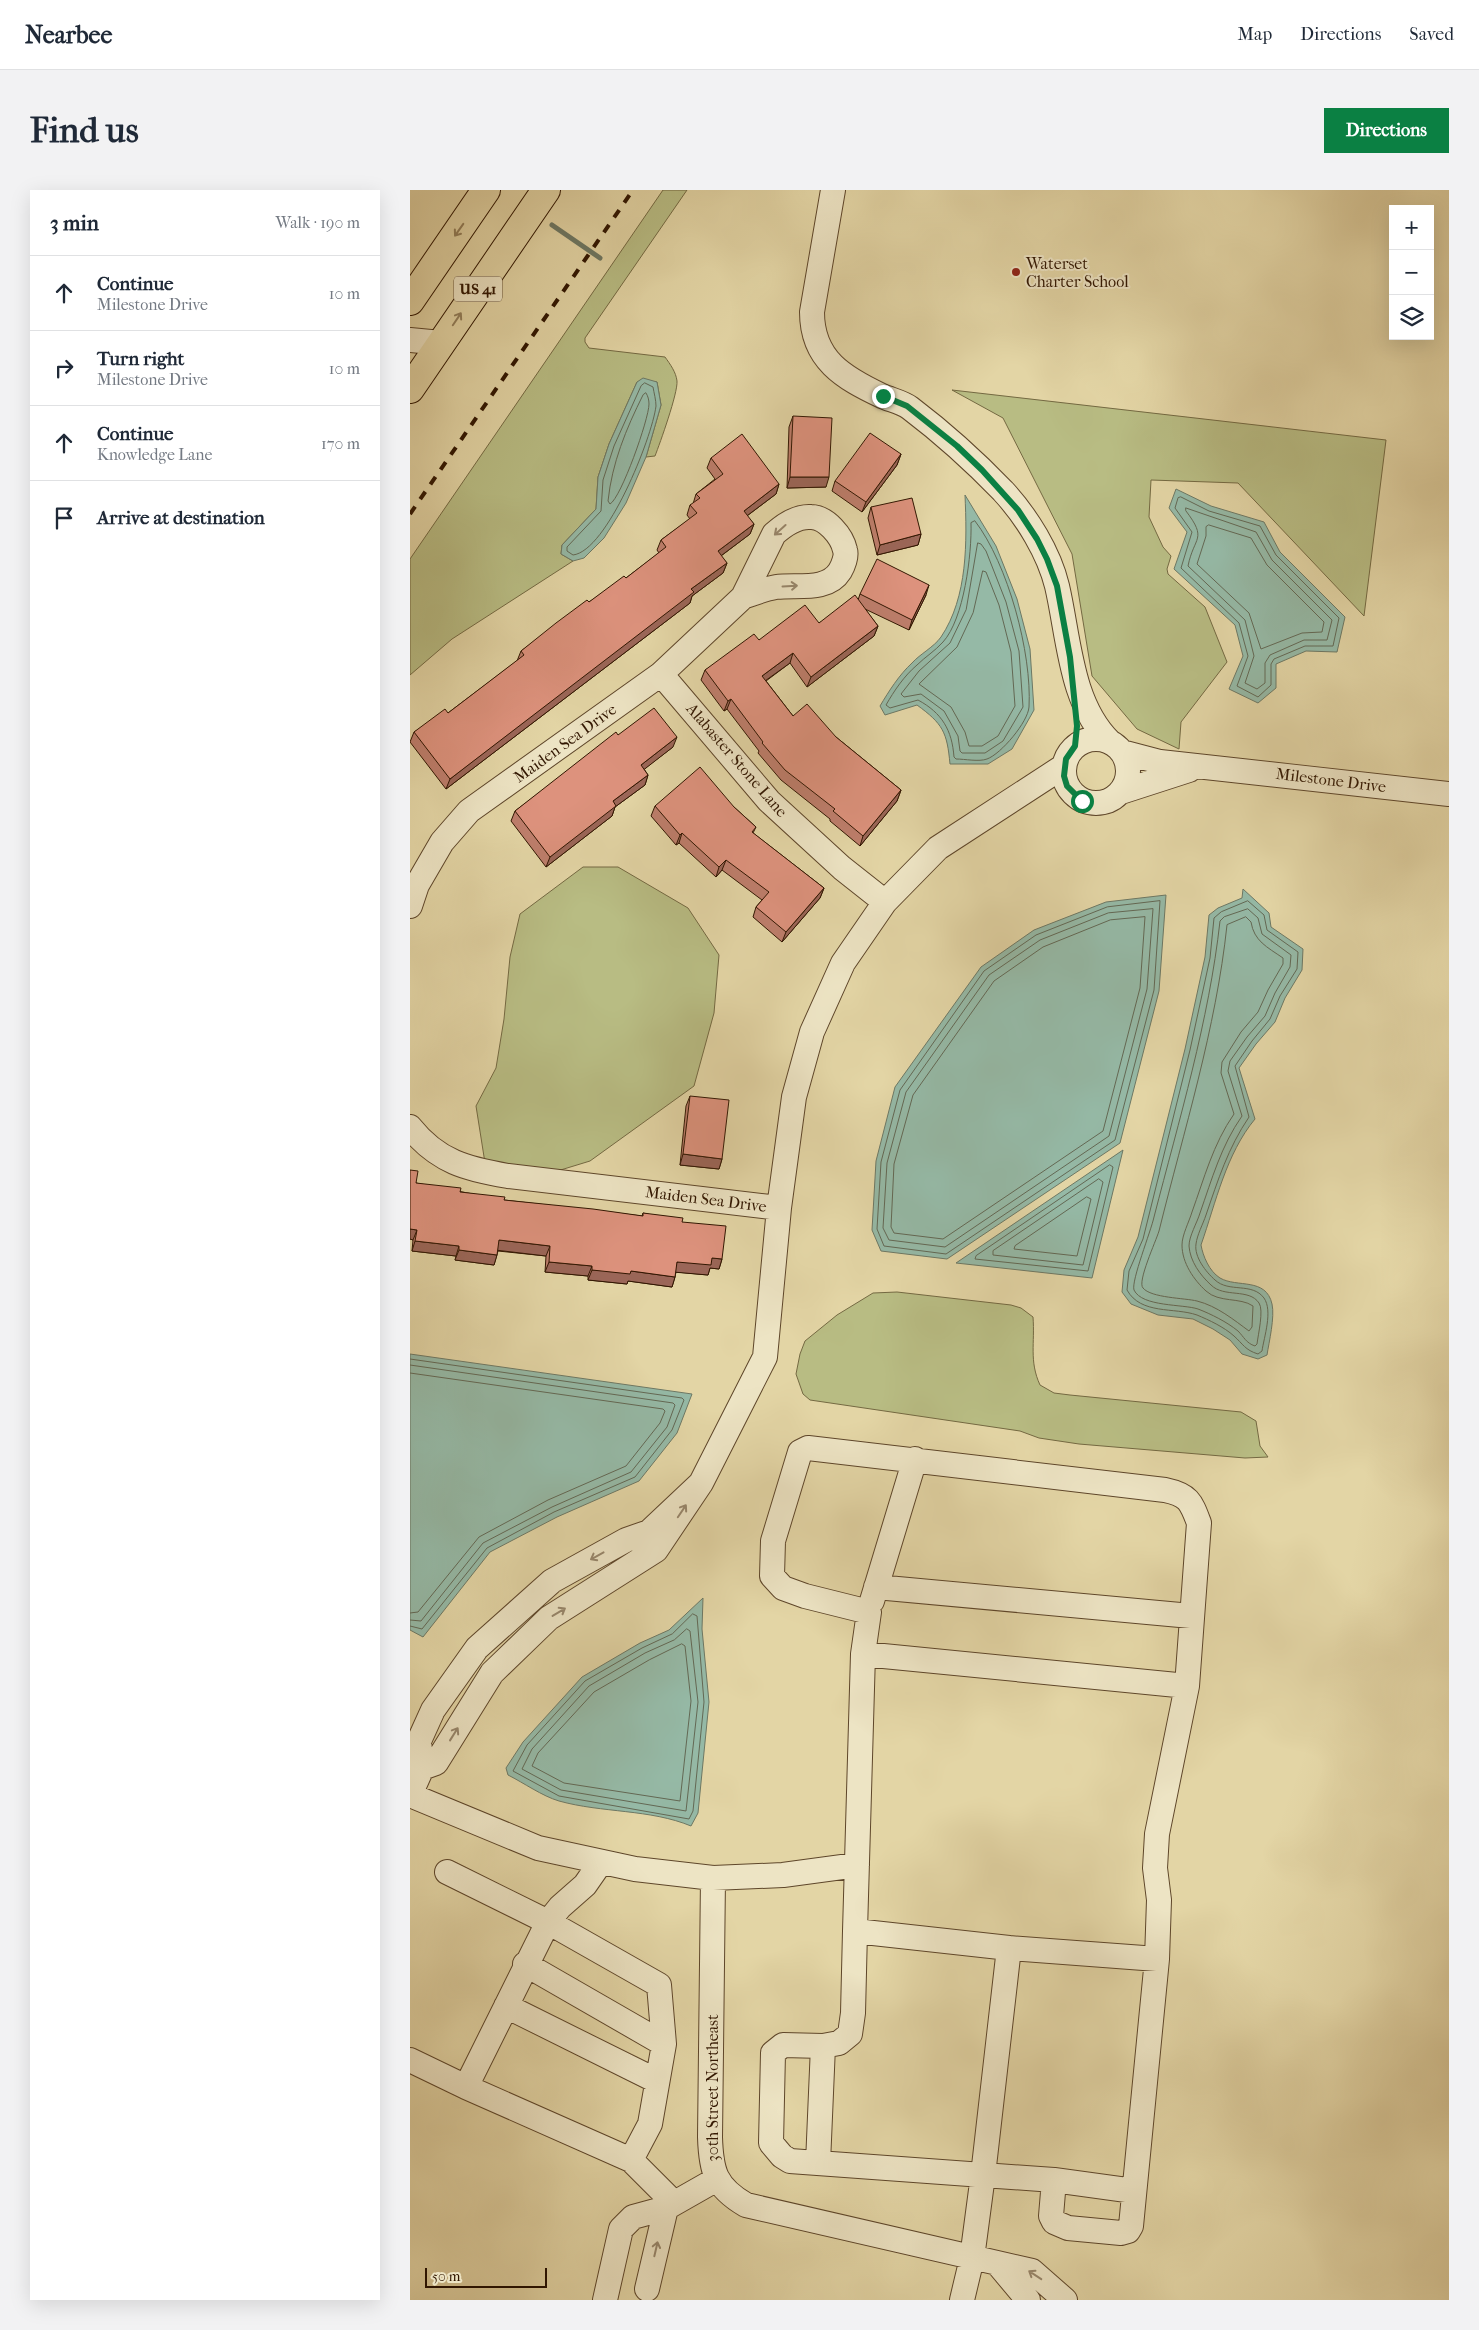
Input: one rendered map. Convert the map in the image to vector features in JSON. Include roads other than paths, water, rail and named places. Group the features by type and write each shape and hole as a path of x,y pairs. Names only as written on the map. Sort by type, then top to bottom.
{"main road":[{"name":"US 41","path":"410,301 486,190"},
{"name":"US 41","path":"410,388 546,190"}],"street":[{"path":"834,190 815,296 812,328 817,344 831,365 848,379 907,406 957,446 1004,493 1037,539 1053,573 1070,657 1077,726 1065,781 1073,794"},
{"path":"815,296 842,190"},
{"path":"410,340 441,344"},
{"name":"Maiden Sea Drive","path":"410,906 417,885 442,842 470,811 661,674 743,598"},
{"path":"1070,657 1082,696 1093,721 1116,747 1128,768 1128,776 1121,792"},
{"name":"Alabaster Stone Lane","path":"661,674 769,801 842,868 884,902"},
{"name":"Milestone Drive","path":"1069,756 1092,739 1160,762 1213,766 1449,794"},
{"name":"Maiden Sea Drive","path":"410,1127 416,1135 443,1157 469,1169 508,1176 779,1208 794,1097 812,1032 843,963 884,902 938,848 1016,799 1069,756"},
{"name":"Milestone Drive","path":"1016,799 1040,795 1073,794 1082,801 1092,804 1113,799 1121,792 1176,773 1213,766"},
{"path":"779,1208 765,1357 701,1483 656,1550 549,1618 492,1673 436,1763 422,1768 410,1795 538,1848 635,1869 714,1878 782,1875 857,1865"},
{"path":"869,1612 825,1602 783,1588 772,1576 773,1541 800,1452 808,1448 915,1459 1165,1490 1187,1498 1199,1523 1187,1686 1157,1834 1155,1868 1159,1900 1157,1960 1131,2226 1128,2231 1121,2233 1068,2228 1054,2222 1051,2216 1054,2180"},
{"path":"915,1459 869,1612 863,1654 853,2013 850,2034 839,2043 823,2046 783,2044 773,2053 771,2143 782,2156 790,2160 1054,2180 1134,2191"},
{"path":"876,1587 1191,1616"},
{"path":"863,1654 1187,1686"},
{"path":"466,2087 525,1964 548,1922 560,1907 586,1885 601,1862"},
{"path":"447,1872 548,1922 659,1985 664,2044 650,2124 631,2160"},
{"name":"30th Street Northeast","path":"714,1878 711,2164 717,2179 731,2196 746,2205 1032,2272 1065,2300"},
{"path":"855,1931 1009,1948 1157,1960"},
{"path":"962,2300 972,2258 983,2176 1009,1948"},
{"path":"525,1964 664,2044"},
{"path":"506,2006 657,2080"},
{"path":"818,2163 823,2046"},
{"path":"410,2060 466,2087 631,2160 670,2206"},
{"path":"605,2300 621,2229 633,2217 670,2206 717,2179"},
{"path":"647,2289 670,2206"},
{"path":"997,2264 1028,2300"}],"water":[{"path":"643,378 657,382 661,405 646,457 626,503 604,538 584,558 573,561 561,554 562,545 596,509 598,477 609,444 637,382"},
{"path":"1176,489 1211,506 1264,522 1280,552 1345,617 1337,652 1306,651 1276,664 1276,688 1258,703 1229,689 1243,656 1235,625 1174,569 1187,532 1169,508"},
{"path":"965,495 996,546 1017,599 1030,649 1034,710 1012,749 988,764 950,764 947,744 942,730 933,718 917,705 885,715 880,706 903,673 938,641 950,621 961,587 964,568"},
{"path":"1243,889 1269,913 1271,927 1303,949 1302,970 1285,998 1275,1022 1239,1068 1255,1119 1236,1147 1229,1163 1201,1245 1207,1263 1220,1278 1257,1287 1264,1290 1269,1296 1273,1309 1267,1355 1258,1359 1242,1354 1230,1340 1193,1319 1158,1315 1131,1304 1122,1292 1124,1270 1138,1237 1185,1049 1205,957 1209,915 1218,908 1242,898"},
{"path":"1166,895 1159,991 1120,1143 947,1259 881,1251 872,1230 876,1161 895,1087 981,967 1034,930 1106,902"},
{"path":"1123,1150 1092,1278 956,1263"},
{"path":"410,1354 692,1394 677,1433 639,1481 557,1517 490,1552 423,1637 410,1630"},
{"path":"703,1598 702,1629 709,1702 698,1813 691,1826 659,1817 592,1808 559,1801 540,1793 508,1775 506,1768 523,1742 582,1677 640,1643 669,1630"}],"waterway":[{"path":"552,225 600,258"}],"railway":[{"path":"410,514 633,190"}],"place":[{"name":"Waterset Charter School","path":"1016,272"}]}
